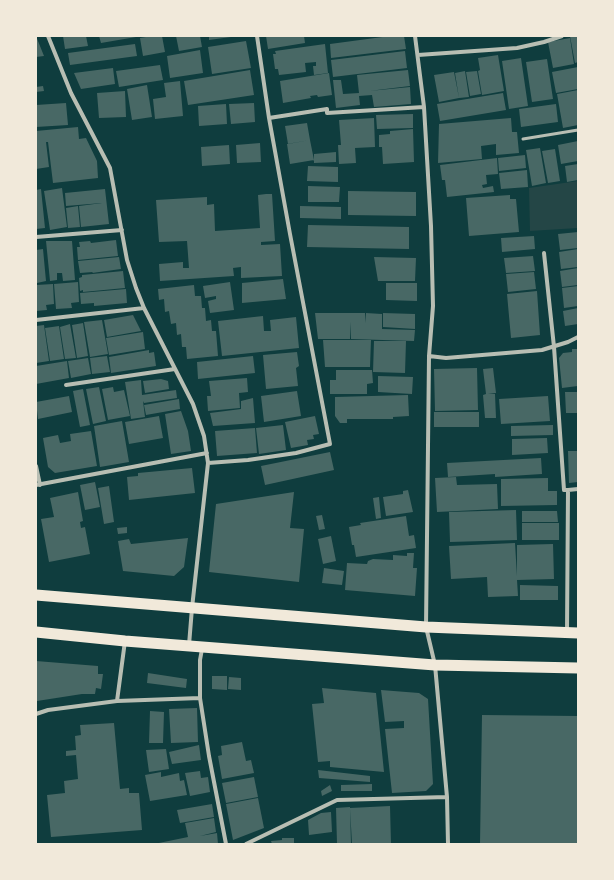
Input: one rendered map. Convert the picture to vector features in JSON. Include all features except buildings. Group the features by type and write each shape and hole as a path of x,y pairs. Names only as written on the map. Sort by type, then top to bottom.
{"highway":[{"path":"36,595 426,627 572,632"},
{"path":"36,632 125,641 435,665 578,668"}],"street":[{"path":"48,36 71,93 110,168 127,260 136,288 144,308 193,404 204,436 208,463 189,645"},
{"path":"208,463 248,460 296,453 330,444 269,118 257,36"},
{"path":"415,36 424,107 431,226 433,306 429,356 426,627 435,665 447,797 448,844"},
{"path":"418,55 517,48 562,36"},
{"path":"269,118 327,109 327,113 424,107"},
{"path":"36,237 122,230"},
{"path":"544,253 554,347 564,490 578,489"},
{"path":"36,320 144,308"},
{"path":"429,356 446,358 542,350 568,342 578,337"},
{"path":"66,385 175,369"},
{"path":"36,466 38,485 207,453"},
{"path":"568,490 572,632"},
{"path":"117,701 125,641"},
{"path":"202,646 200,660 200,698 209,756 226,844"},
{"path":"36,714 48,710 117,701 200,698"},
{"path":"246,844 337,800 447,797"}],"lane":[{"path":"523,139 578,130"}],"shaded area":[{"path":"578,181 578,228 530,231 529,188"}]}
